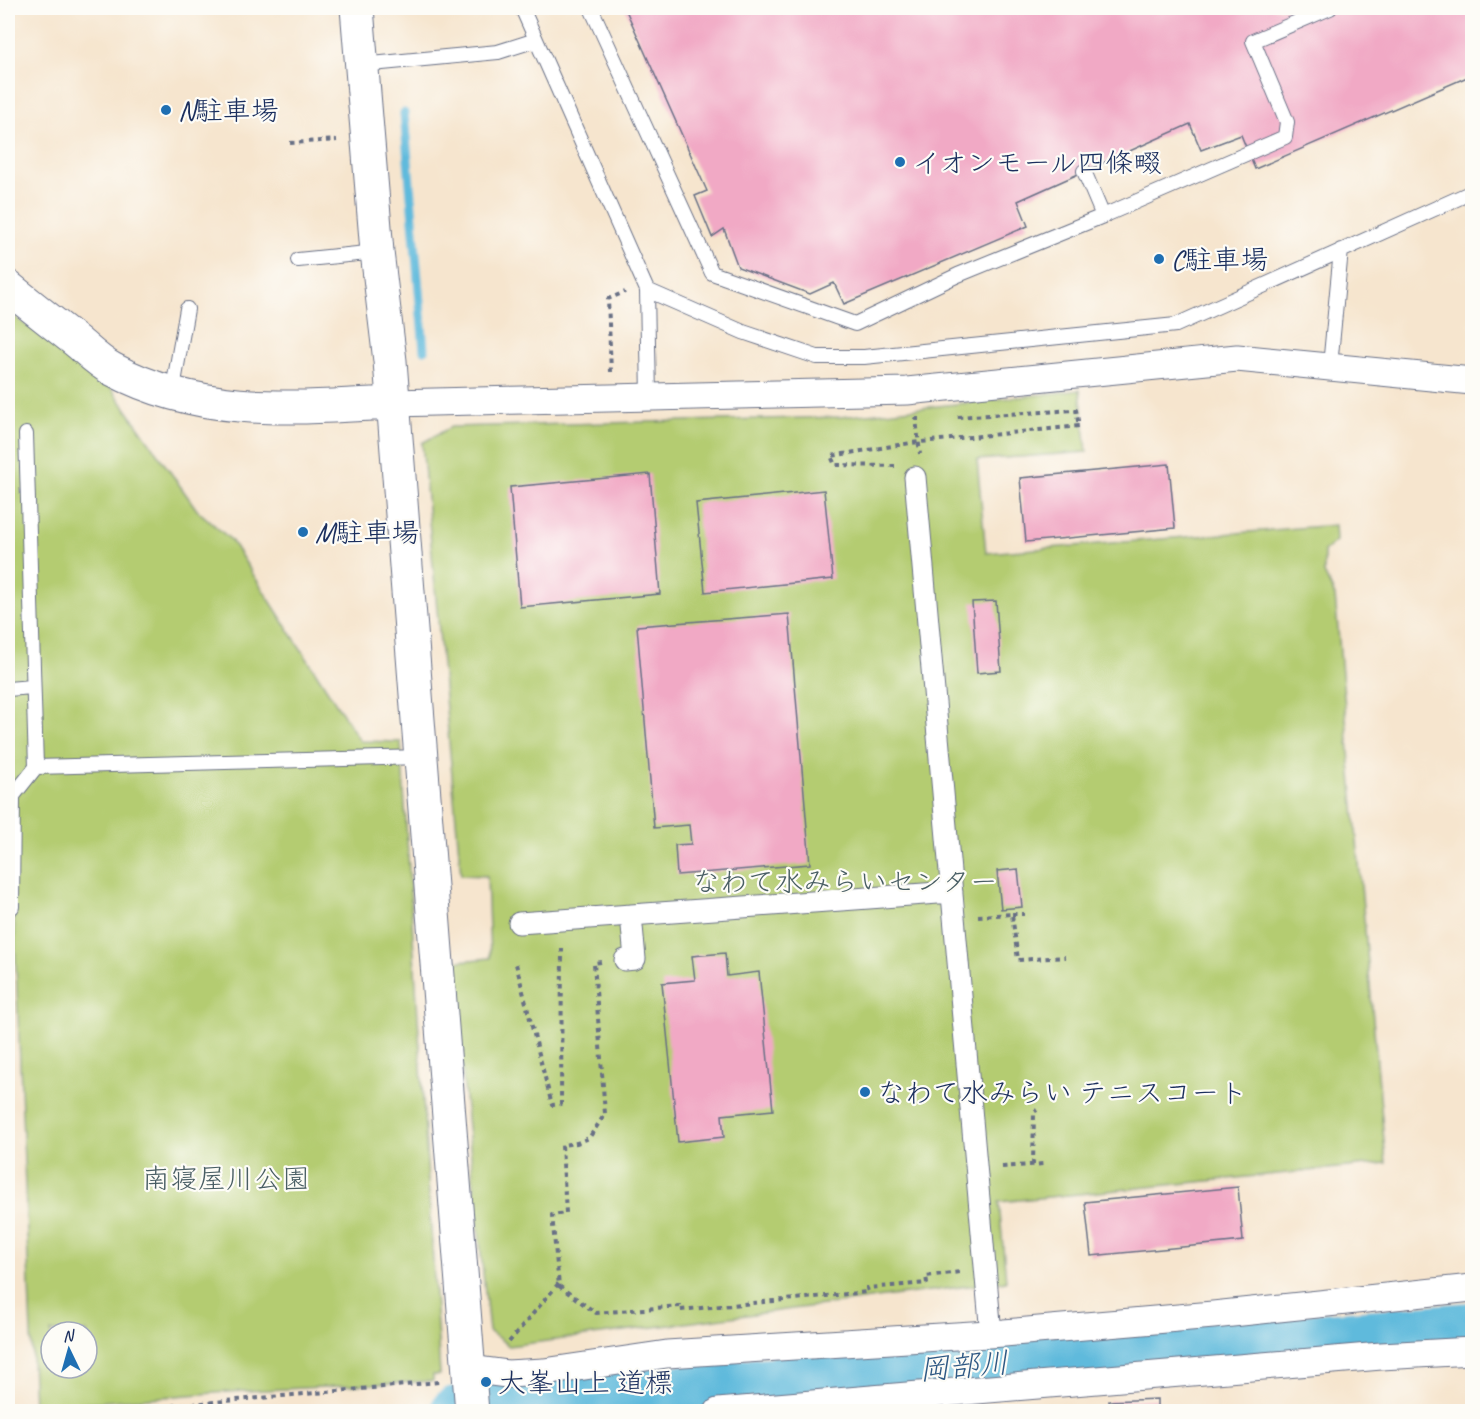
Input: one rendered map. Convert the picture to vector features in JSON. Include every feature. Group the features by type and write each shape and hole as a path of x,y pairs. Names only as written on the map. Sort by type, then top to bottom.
{"street":[{"path":"357,8 376,252 393,403 470,1387 507,1374 667,1354 991,1334 1213,1315 1473,1288"},
{"path":"8,287 111,368 172,394 195,401 250,406 318,407 393,403 612,400 907,391 1237,358 1473,381"},
{"path":"915,471 991,1334"},
{"path":"519,923 952,892"},
{"path":"625,960 635,959 631,915"},
{"path":"718,1412 1381,1356 1473,1351"}],"lane":[{"path":"522,8 646,286 649,398"},
{"path":"591,8 712,273 855,324 958,275 1104,216 1285,137 1287,122 1253,41 1330,8"},
{"path":"361,65 498,52 536,40"},
{"path":"1084,171 1104,216"},
{"path":"646,286 743,332 817,357 864,357 1176,325 1473,192"},
{"path":"1330,366 1341,250"},
{"path":"298,260 376,252"},
{"path":"172,394 187,309"},
{"path":"12,907 14,796 36,767 26,434"},
{"path":"8,689 32,687"},
{"path":"36,767 422,757"}],"path":[{"path":"290,143 368,138"},
{"path":"612,400 607,321 609,299 646,286"},
{"path":"928,419 916,419 921,466 915,471 835,465 831,456 911,443 1079,426 1076,410 951,417"},
{"path":"1012,914 1017,960 1065,957"},
{"path":"974,916 1024,914"},
{"path":"516,964 552,1105 561,1104 562,941"},
{"path":"625,960 594,963 605,1114 589,1138 578,1143 562,1145 566,1213 552,1215 559,1286 596,1313 680,1306 680,1310 868,1293 867,1288 927,1283 926,1276 985,1270"},
{"path":"1033,1165 1034,1112 1037,1110"},
{"path":"995,1167 1044,1164"},
{"path":"509,1342 559,1282"},
{"path":"102,1412 470,1387"}],"green space":[{"name":"南寝屋川公園","path":"8,312 107,382 197,510 231,540 360,741 401,742 440,1375 433,1375 433,1381 227,1392 34,1407 14,916 8,916"},
{"name":"なわて水みらいセンター","path":"1080,390 1087,452 977,460 986,553 1335,525 1336,541 1324,551 1324,573 1335,596 1386,1163 999,1202 1006,1281 509,1346 489,1331 451,962 490,958 487,876 461,875 422,443 451,427 841,417"}],"building":[{"name":"イオンモール四條畷","path":"625,8 1472,8 1472,75 1255,169 1241,135 1201,150 1190,124 1018,201 1028,226 844,304 834,283 810,294 738,267 724,229 712,237 695,196 707,191"},
{"path":"1169,464 1175,528 1026,542 1020,478"},
{"path":"650,474 660,594 520,607 510,487"},
{"path":"824,490 833,579 705,592 696,503"},
{"path":"9,589 11,645 8,645"},
{"path":"996,601 1001,671 977,673 972,602"},
{"path":"789,614 810,864 677,875 675,845 691,844 689,825 654,828 637,626"},
{"path":"1018,869 1022,907 1001,909 997,871"},
{"path":"725,953 727,976 759,972 773,1110 722,1115 724,1137 678,1142 662,983 695,980 692,956"},
{"path":"1238,1187 1243,1241 1091,1256 1085,1202"},
{"path":"8,1214 11,1255 8,1255"},
{"path":"1157,1399 1157,1412 1109,1412 1109,1401"}],"waterway":[{"path":"404,113 424,350"},
{"name":"岡部川","path":"456,1412 941,1367 1472,1328"}],"place":[{"name":"N駐車場","path":"166,110"},
{"name":"イオンモール四條畷","path":"900,162"},
{"name":"C駐車場","path":"1159,259"},
{"name":"M駐車場","path":"303,532"},
{"name":"なわて水みらい テニスコート","path":"865,1092"},
{"name":"大峯山上 道標","path":"486,1382"}]}
